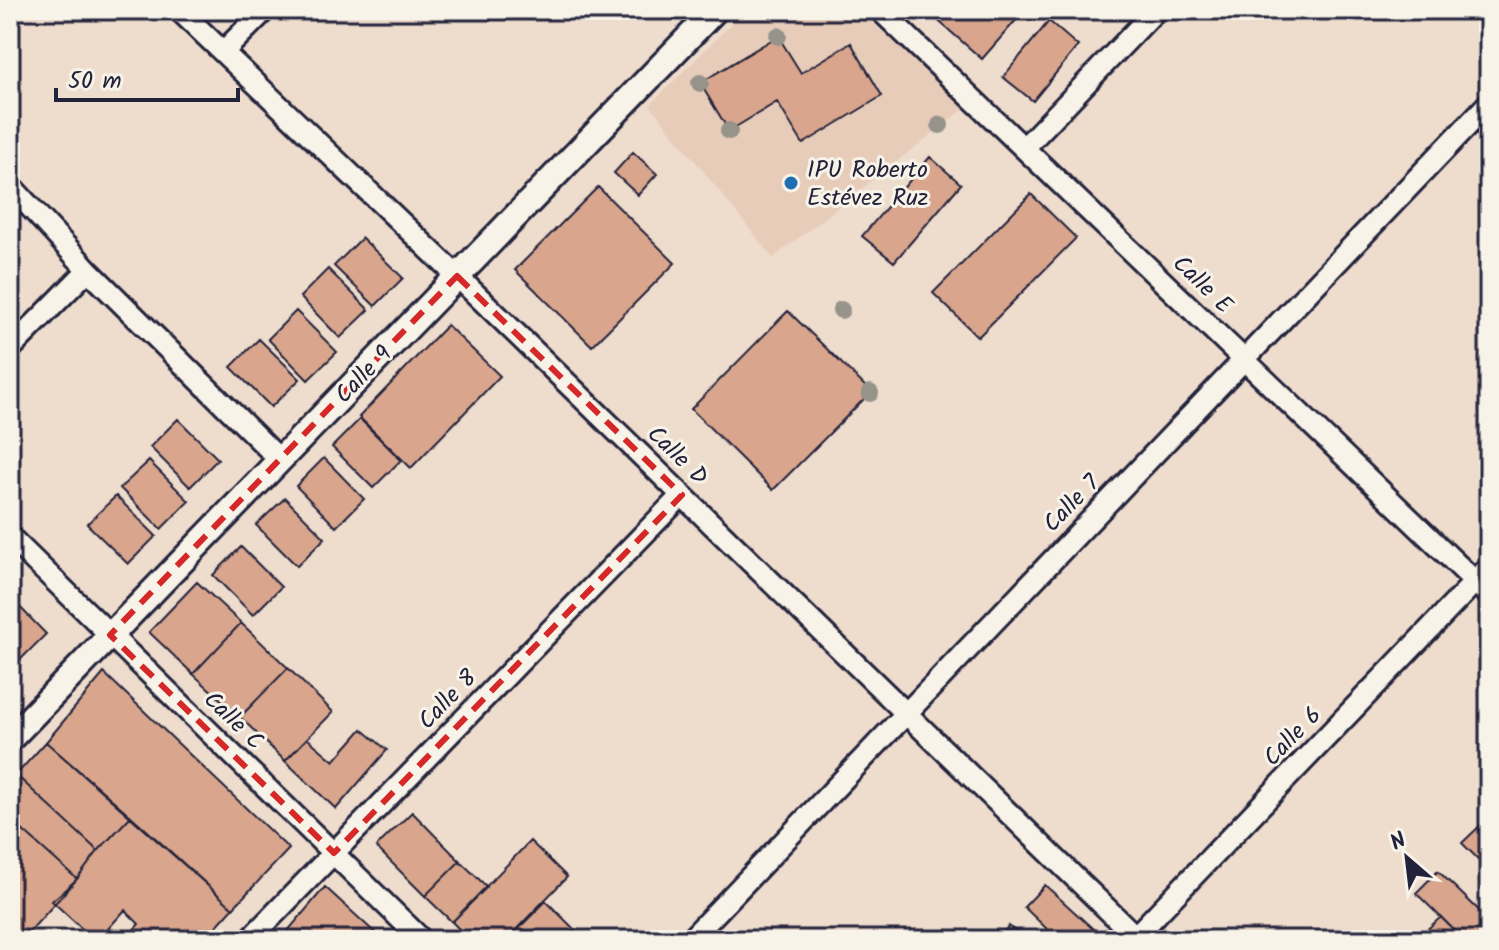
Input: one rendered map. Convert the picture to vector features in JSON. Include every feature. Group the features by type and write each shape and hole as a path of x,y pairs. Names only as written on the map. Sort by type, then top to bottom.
{"street":[{"name":"Calle D","path":"179,10 457,276 1135,939"},
{"path":"223,52 265,10"},
{"name":"Calle 9","path":"10,739 715,10"},
{"name":"Calle E","path":"880,10 1244,360 1484,581"},
{"path":"1024,148 1156,10"},
{"name":"Calle 7","path":"690,940 1489,103"},
{"path":"10,185 88,270 280,460"},
{"path":"10,349 88,270"},
{"name":"Calle 8","path":"249,940 682,495"},
{"name":"Calle C","path":"10,537 422,940"},
{"name":"Calle 6","path":"1135,939 1484,581"}],"highlighted area":[{"path":"457,276 682,495 334,853 110,635"}],"shaded area":[{"name":"IPU Roberto Estévez Ruz","path":"745,10 859,10 965,108 773,258 650,105"}],"building":[{"path":"926,10 1025,10 982,59"},
{"path":"1049,21 1078,46 1033,101 1003,77"},
{"path":"778,36 801,73 851,43 882,96 803,144 777,102 729,131 700,83"},
{"path":"633,152 657,174 638,195 614,173"},
{"path":"930,157 961,184 894,262 862,236"},
{"path":"598,187 675,263 592,346 515,270"},
{"path":"1031,194 1076,238 978,337 933,293"},
{"path":"362,238 403,278 375,306 334,266"},
{"path":"328,269 369,310 340,338 300,297"},
{"path":"296,311 337,352 308,380 268,339"},
{"path":"788,311 871,392 773,490 691,409"},
{"path":"447,325 500,376 411,468 359,417"},
{"path":"259,339 300,379 271,407 231,367"},
{"path":"178,419 218,459 190,487 150,447"},
{"path":"360,419 401,460 373,488 332,447"},
{"path":"324,458 364,499 336,527 296,486"},
{"path":"149,461 189,501 161,529 120,488"},
{"path":"116,496 156,536 128,564 87,524"},
{"path":"285,498 325,538 297,566 256,525"},
{"path":"241,547 281,587 253,615 213,575"},
{"path":"197,582 241,623 193,674 149,632"},
{"path":"10,597 46,634 18,662 10,654"},
{"path":"241,623 288,668 240,717 193,674"},
{"path":"288,668 333,712 285,761 240,717"},
{"path":"104,673 289,849 233,908 46,742"},
{"path":"362,729 387,750 336,809 285,761 307,738 334,761"},
{"path":"46,742 131,816 98,851 16,775"},
{"path":"16,775 98,851 77,879 21,829 10,842 10,782"},
{"path":"412,812 460,861 425,896 376,847"},
{"path":"131,816 233,908 204,940 124,940 139,924 125,910 98,940 94,940 52,901 77,879"},
{"path":"1484,822 1489,827 1489,870 1462,843"},
{"path":"21,829 77,879 22,940 10,940 10,842"},
{"path":"530,841 567,877 506,940 470,940 452,922"},
{"path":"460,861 487,887 452,922 425,896"},
{"path":"1438,871 1489,920 1489,940 1464,940 1416,893"},
{"path":"1045,885 1103,938 1039,940 1048,930 1024,907"},
{"path":"325,887 383,940 295,940 286,933"},
{"path":"546,901 585,940 507,940"},
{"path":"1441,917 1464,940 1415,940"},
{"path":"1009,926 1025,940 996,940"},
{"path":"1377,928 1390,940 1365,940"}],"place":[{"name":"IPU Roberto Estévez Ruz","path":"791,183"}]}
